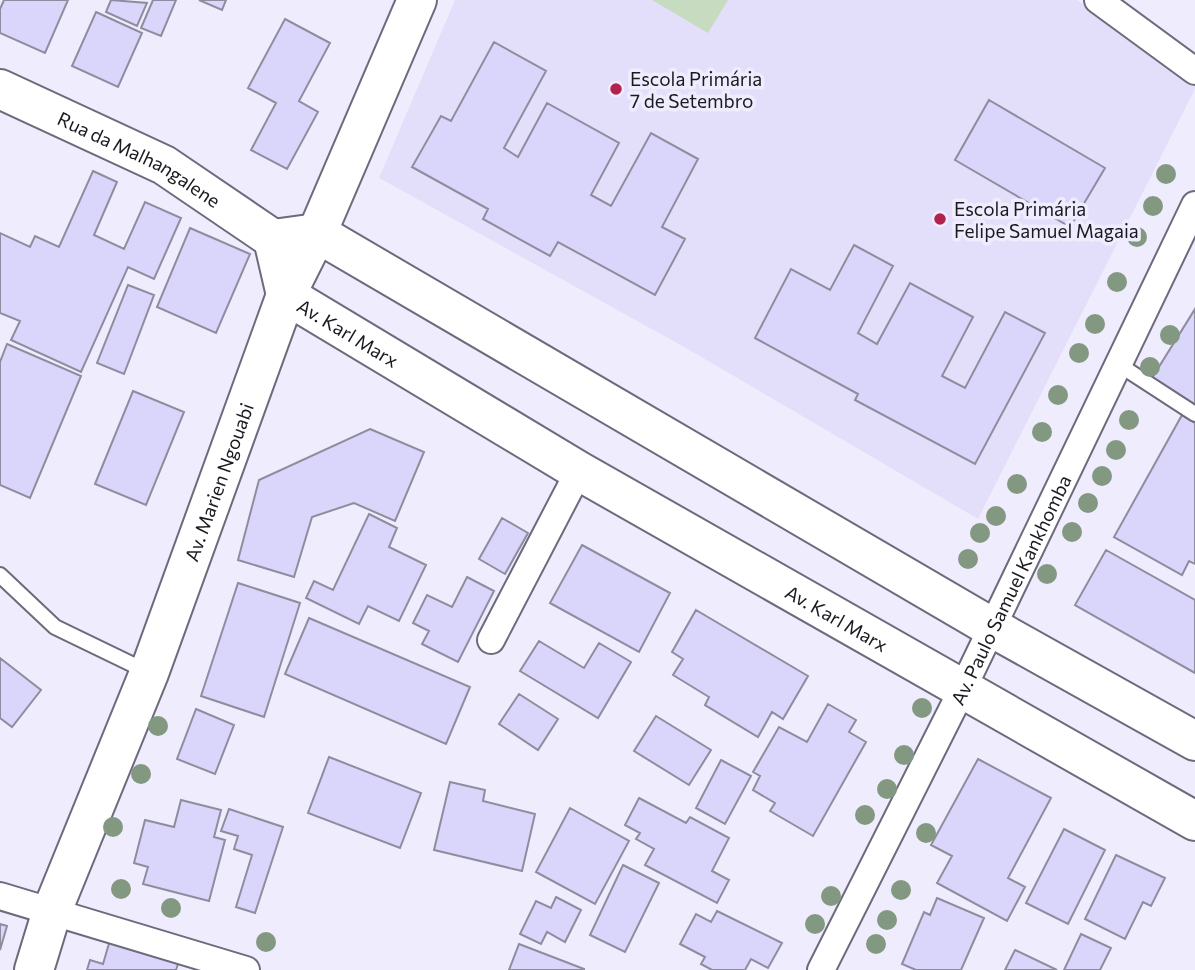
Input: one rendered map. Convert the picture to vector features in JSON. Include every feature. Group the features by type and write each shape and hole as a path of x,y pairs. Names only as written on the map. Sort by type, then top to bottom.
{"street":[{"name":"Av. Marien Ngouabi","path":"34,970 52,911 149,673 286,295 317,233 417,0"},
{"path":"1098,0 1195,71"},
{"name":"Rua da Malhangalene","path":"0,89 164,165 273,239"},
{"name":"Av. Paulo Samuel Kankhomba","path":"821,970 962,690 1195,205"},
{"path":"273,239 317,233 991,627 1195,741"},
{"name":"Av. Karl Marx","path":"273,239 286,295 579,471 1195,821"},
{"path":"491,640 579,471"},
{"path":"0,896 246,970"}],"lane":[{"path":"1118,364 1195,414"},
{"path":"0,575 55,627 149,673"}],"shaded area":[{"name":"Escola Primária Felipe Samuel Magaia","path":"455,0 1077,0 1195,86 1195,89 978,519 686,348 379,178"}],"green space":[{"path":"652,0 728,0 708,33"}],"building":[{"path":"4,0 68,0 45,53 0,33 0,9"},
{"path":"111,0 147,3 137,26 106,12"},
{"path":"153,0 176,0 161,36 141,28"},
{"path":"199,0 226,0 222,10"},
{"path":"96,12 142,33 118,87 72,66"},
{"path":"285,19 330,43 299,101 318,112 287,169 251,150 276,103 248,88"},
{"path":"494,42 546,71 504,148 518,157 547,103 619,143 591,195 611,206 651,133 698,159 662,227 685,239 655,295 558,242 550,256 483,219 488,209 412,167 441,116 451,121"},
{"path":"989,100 1105,168 1070,227 955,160"},
{"path":"93,171 117,182 94,235 124,249 145,202 181,218 154,279 128,267 81,372 11,340 20,321 0,313 0,233 30,247 35,236 59,247"},
{"path":"190,228 250,254 216,333 157,307"},
{"path":"854,245 893,266 858,333 877,344 910,283 973,317 942,376 965,388 1005,312 1045,333 975,464 855,400 858,394 755,338 791,269 830,290"},
{"path":"128,285 154,295 124,374 97,363"},
{"path":"1195,309 1195,405 1152,378"},
{"path":"7,344 81,376 30,498 0,485 0,362"},
{"path":"133,391 184,412 146,505 95,484"},
{"path":"1182,415 1195,423 1195,564 1189,561 1182,575 1114,537"},
{"path":"370,429 424,452 395,521 354,503 312,517 294,577 238,560 259,480"},
{"path":"369,514 397,528 389,547 426,565 399,621 368,606 359,624 306,598 314,581 333,590"},
{"path":"502,518 528,533 505,574 479,559"},
{"path":"582,545 670,593 639,652 550,603"},
{"path":"1106,550 1195,600 1195,673 1075,605"},
{"path":"467,577 494,591 458,662 422,644 429,631 413,623 427,595 452,607"},
{"path":"238,583 300,603 264,717 201,696"},
{"path":"696,610 808,676 783,719 772,712 758,737 705,705 709,697 673,675 683,659 672,652"},
{"path":"309,618 470,687 446,744 285,674"},
{"path":"539,641 584,668 599,643 631,662 598,718 520,671"},
{"path":"0,658 41,690 12,727 0,718"},
{"path":"519,694 558,719 538,750 499,724"},
{"path":"828,704 856,720 849,732 866,742 813,836 770,811 775,803 753,790 760,776 753,772 779,727 807,742"},
{"path":"196,709 234,725 215,774 177,759"},
{"path":"656,716 711,750 689,785 634,751"},
{"path":"329,757 421,793 400,848 308,813"},
{"path":"978,759 1051,798 1008,878 1025,887 1007,921 937,883 952,856 931,845"},
{"path":"721,760 751,776 725,824 696,808"},
{"path":"450,782 485,790 483,801 535,814 522,871 434,850"},
{"path":"639,798 686,823 690,817 729,838 712,871 729,880 717,903 645,865 654,849 636,839 640,833 625,825"},
{"path":"181,800 221,810 214,837 225,840 209,901 143,884 148,867 134,863 145,820 174,827"},
{"path":"570,808 629,841 595,904 536,872"},
{"path":"229,809 283,827 255,913 236,907 252,855 234,849 238,836 221,831"},
{"path":"1064,829 1105,850 1068,924 1026,903"},
{"path":"1116,855 1165,878 1151,906 1143,902 1125,939 1085,919"},
{"path":"623,865 659,883 625,952 590,935"},
{"path":"556,897 581,910 565,942 547,932 541,944 520,934 536,901 551,908"},
{"path":"937,898 984,918 961,970 916,970 902,964 924,912 930,915"},
{"path":"717,911 782,943 768,968 751,959 745,970 712,970 701,964 705,957 680,944 696,914 711,922"},
{"path":"0,924 7,926 0,950"},
{"path":"1081,934 1111,948 1100,970 1064,970"},
{"path":"110,940 179,961 176,970 87,970 90,960 103,964"},
{"path":"519,944 584,969 584,970 509,970"},
{"path":"1015,950 1057,970 1005,970"}],"place":[{"name":"Escola Primária 7 de Setembro","path":"616,89"},
{"name":"Escola Primária Felipe Samuel Magaia","path":"940,219"}]}
